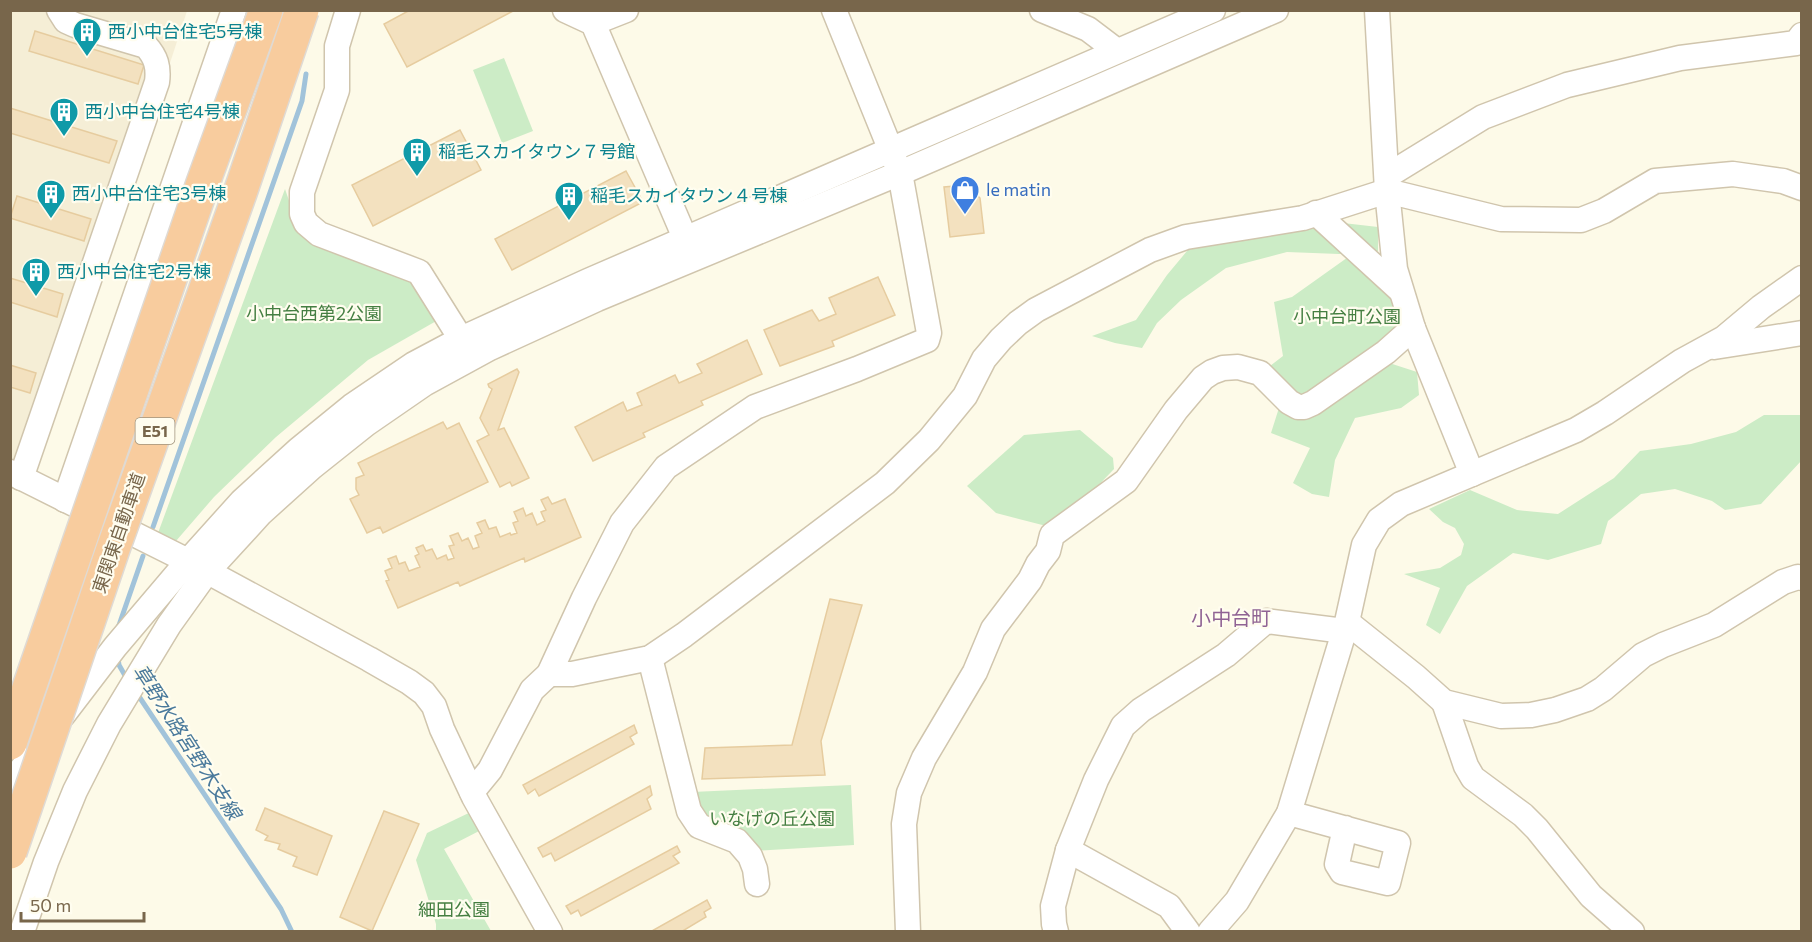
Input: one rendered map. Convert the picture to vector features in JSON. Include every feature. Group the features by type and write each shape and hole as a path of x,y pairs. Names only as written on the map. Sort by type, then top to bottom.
{"highway":[{"name":"東関東自動車道","path":"10,743 195,205 266,10"},
{"name":"東関東自動車道","path":"10,852 113,549 244,182 302,10"}],"street":[{"path":"59,10 66,21 75,25 146,46 152,53 159,72 16,475 197,566 369,659 424,693 434,706 442,729 472,792 550,932"},
{"path":"64,500 234,10"},
{"path":"348,10 337,46 337,90 302,192 302,214 306,223 319,234 419,272 461,339"},
{"path":"565,10 593,23 685,238"},
{"path":"593,23 626,10"},
{"path":"472,792 490,770 532,690 549,674 622,523 666,467 755,407 927,340 929,333 900,173 834,10"},
{"path":"1042,10 1088,29 1117,51"},
{"path":"22,932 46,862 75,791 104,734 169,626 197,566 242,501 343,413 414,364 461,339 685,238 1213,10"},
{"path":"10,784 115,647 197,566 312,467 366,424 424,384 490,348 597,299 900,173 1276,10"},
{"path":"1377,10 1387,184 1395,269 1413,328 1472,474"},
{"path":"549,674 572,674 650,658 684,635 885,483 929,440 965,396 984,359 1018,323 1036,310 1150,250 1186,237 1303,218 1316,213 1387,184 1483,117 1567,85 1680,58 1796,43 1802,35"},
{"path":"1387,184 1501,219 1581,220 1604,211 1654,181 1733,174 1783,180 1802,188"},
{"path":"1316,213 1400,291"},
{"path":"1210,932 1237,901 1289,813 1346,627 1364,545 1379,520 1401,504 1576,430 1682,361 1724,338 1761,307 1802,278"},
{"path":"908,932 904,824 909,793 924,758 975,672 993,629 1030,580 1048,551 1052,535 1126,481 1176,410 1203,378 1212,372 1223,368 1238,367 1260,373 1289,402 1298,407 1304,407 1386,352 1413,328"},
{"path":"1706,349 1802,333"},
{"path":"1056,932 1053,906 1068,850 1096,780 1123,726 1141,710 1226,655 1266,621 1346,627 1416,677 1444,702 1501,716 1531,715 1587,699 1603,689 1643,655 1714,625 1783,582 1798,577 1802,578"},
{"path":"650,658 689,812 699,826 737,841 750,856 757,884"},
{"path":"1444,702 1466,766 1473,778 1538,829 1591,896 1632,932"},
{"path":"1289,813 1345,828"},
{"path":"1068,850 1169,906 1188,932"}],"shaded area":[{"path":"11,11 187,11 36,472 11,466"}],"green space":[{"path":"504,58 533,131 502,143 473,70"},
{"name":"小中台西第2公園","path":"285,189 296,221 416,280 438,320 368,360 276,437 214,497 176,541 158,533"},
{"path":"1317,220 1378,227 1378,251 1339,254 1287,252 1226,268 1181,300 1157,323 1142,348 1092,336 1136,320 1167,275 1192,245"},
{"name":"小中台町公園","path":"1351,255 1385,285 1404,330 1380,360 1417,372 1419,395 1401,408 1355,418 1335,460 1329,497 1312,494 1293,483 1310,448 1271,433 1284,392 1266,369 1283,356 1274,302 1292,297"},
{"path":"1764,415 1801,415 1802,460 1761,504 1725,510 1712,501 1675,489 1641,494 1608,521 1601,544 1548,560 1513,553 1467,586 1440,634 1426,625 1440,588 1404,574 1440,568 1461,555 1464,544 1455,528 1443,522 1429,509 1470,490 1517,510 1558,514 1614,478 1640,451 1691,444 1736,432"},
{"path":"1080,430 1113,458 1114,469 1054,528 996,513 967,486 1024,435"},
{"name":"いなげの丘公園","path":"851,785 854,845 752,851 708,823 692,792"},
{"name":"細田公園","path":"475,810 485,828 444,849 491,931 436,931 436,924 416,860 427,833"}],"building":[{"path":"410,10 515,10 407,67 384,24"},
{"name":"西小中台住宅5号棟","path":"35,31 144,65 138,84 29,51"},
{"name":"西小中台住宅4号棟","path":"10,108 117,141 109,163 10,133"},
{"name":"稲毛スカイタウン７号館","path":"460,130 481,170 373,226 352,185"},
{"name":"稲毛スカイタウン４号棟","path":"626,171 643,202 512,270 495,239"},
{"name":"le matin","path":"967,185 980,198 984,233 950,237 944,187"},
{"name":"西小中台住宅3号棟","path":"17,196 91,219 84,241 10,218"},
{"path":"878,277 895,315 832,341 834,346 780,366 764,330 812,310 819,321 836,314 829,298"},
{"name":"西小中台住宅2号棟","path":"10,278 63,294 57,317 10,302"},
{"path":"747,340 762,374 701,401 703,405 643,433 645,437 593,461 575,427 623,402 627,411 642,405 637,393 675,375 679,383 702,373 697,364"},
{"path":"10,365 36,373 30,393 10,387"},
{"path":"517,369 519,372 498,430 504,428 529,478 512,486 510,482 500,487 477,441 489,435 480,418 492,389 488,384"},
{"path":"443,422 447,429 459,423 488,482 383,533 380,527 367,533 350,499 359,495 356,489 356,478 364,475 358,463"},
{"path":"548,497 552,504 565,499 581,537 525,562 524,558 460,586 458,582 398,608 386,581 389,580 385,571 392,568 388,559 396,556 399,564 405,562 409,571 420,567 415,556 419,554 416,548 423,545 426,551 432,549 437,559 446,555 448,560 454,558 449,546 454,545 450,536 458,533 462,541 468,538 473,549 479,547 475,536 482,533 477,523 485,520 489,529 496,527 500,537 517,533 513,523 518,521 514,512 523,508 526,516 532,513 537,525 545,521 541,512 546,510 541,500"},
{"path":"830,599 862,605 821,741 825,775 702,779 705,748 792,745"},
{"path":"634,725 637,733 630,737 634,744 539,796 535,789 528,794 523,785"},
{"path":"650,786 652,795 647,799 651,809 555,861 551,853 543,857 538,848"},
{"path":"265,808 332,836 317,875 293,866 297,857 278,849 280,844 265,840 268,836 256,830"},
{"path":"384,811 419,824 372,931 340,917"},
{"path":"677,846 680,852 673,856 679,863 581,916 578,910 571,914 566,906"},
{"path":"707,900 711,908 704,912 706,917 681,932 650,932"}],"waterway":[{"path":"153,527 302,101 306,74"},
{"name":"草野水路宮野木支線","path":"118,628 143,556"},
{"name":"草野水路宮野木支線","path":"118,658 119,665 127,679"},
{"name":"草野水路宮野木支線","path":"136,692 281,909 292,932"}],"place":[{"name":"西小中台住宅5号棟","path":"87,58"},
{"name":"西小中台住宅4号棟","path":"64,138"},
{"name":"稲毛スカイタウン７号館","path":"417,178"},
{"name":"le matin","path":"965,216"},
{"name":"西小中台住宅3号棟","path":"51,220"},
{"name":"稲毛スカイタウン４号棟","path":"569,222"},
{"name":"西小中台住宅2号棟","path":"36,298"}],"district":[{"name":"小中台町","path":"1231,618"}]}
